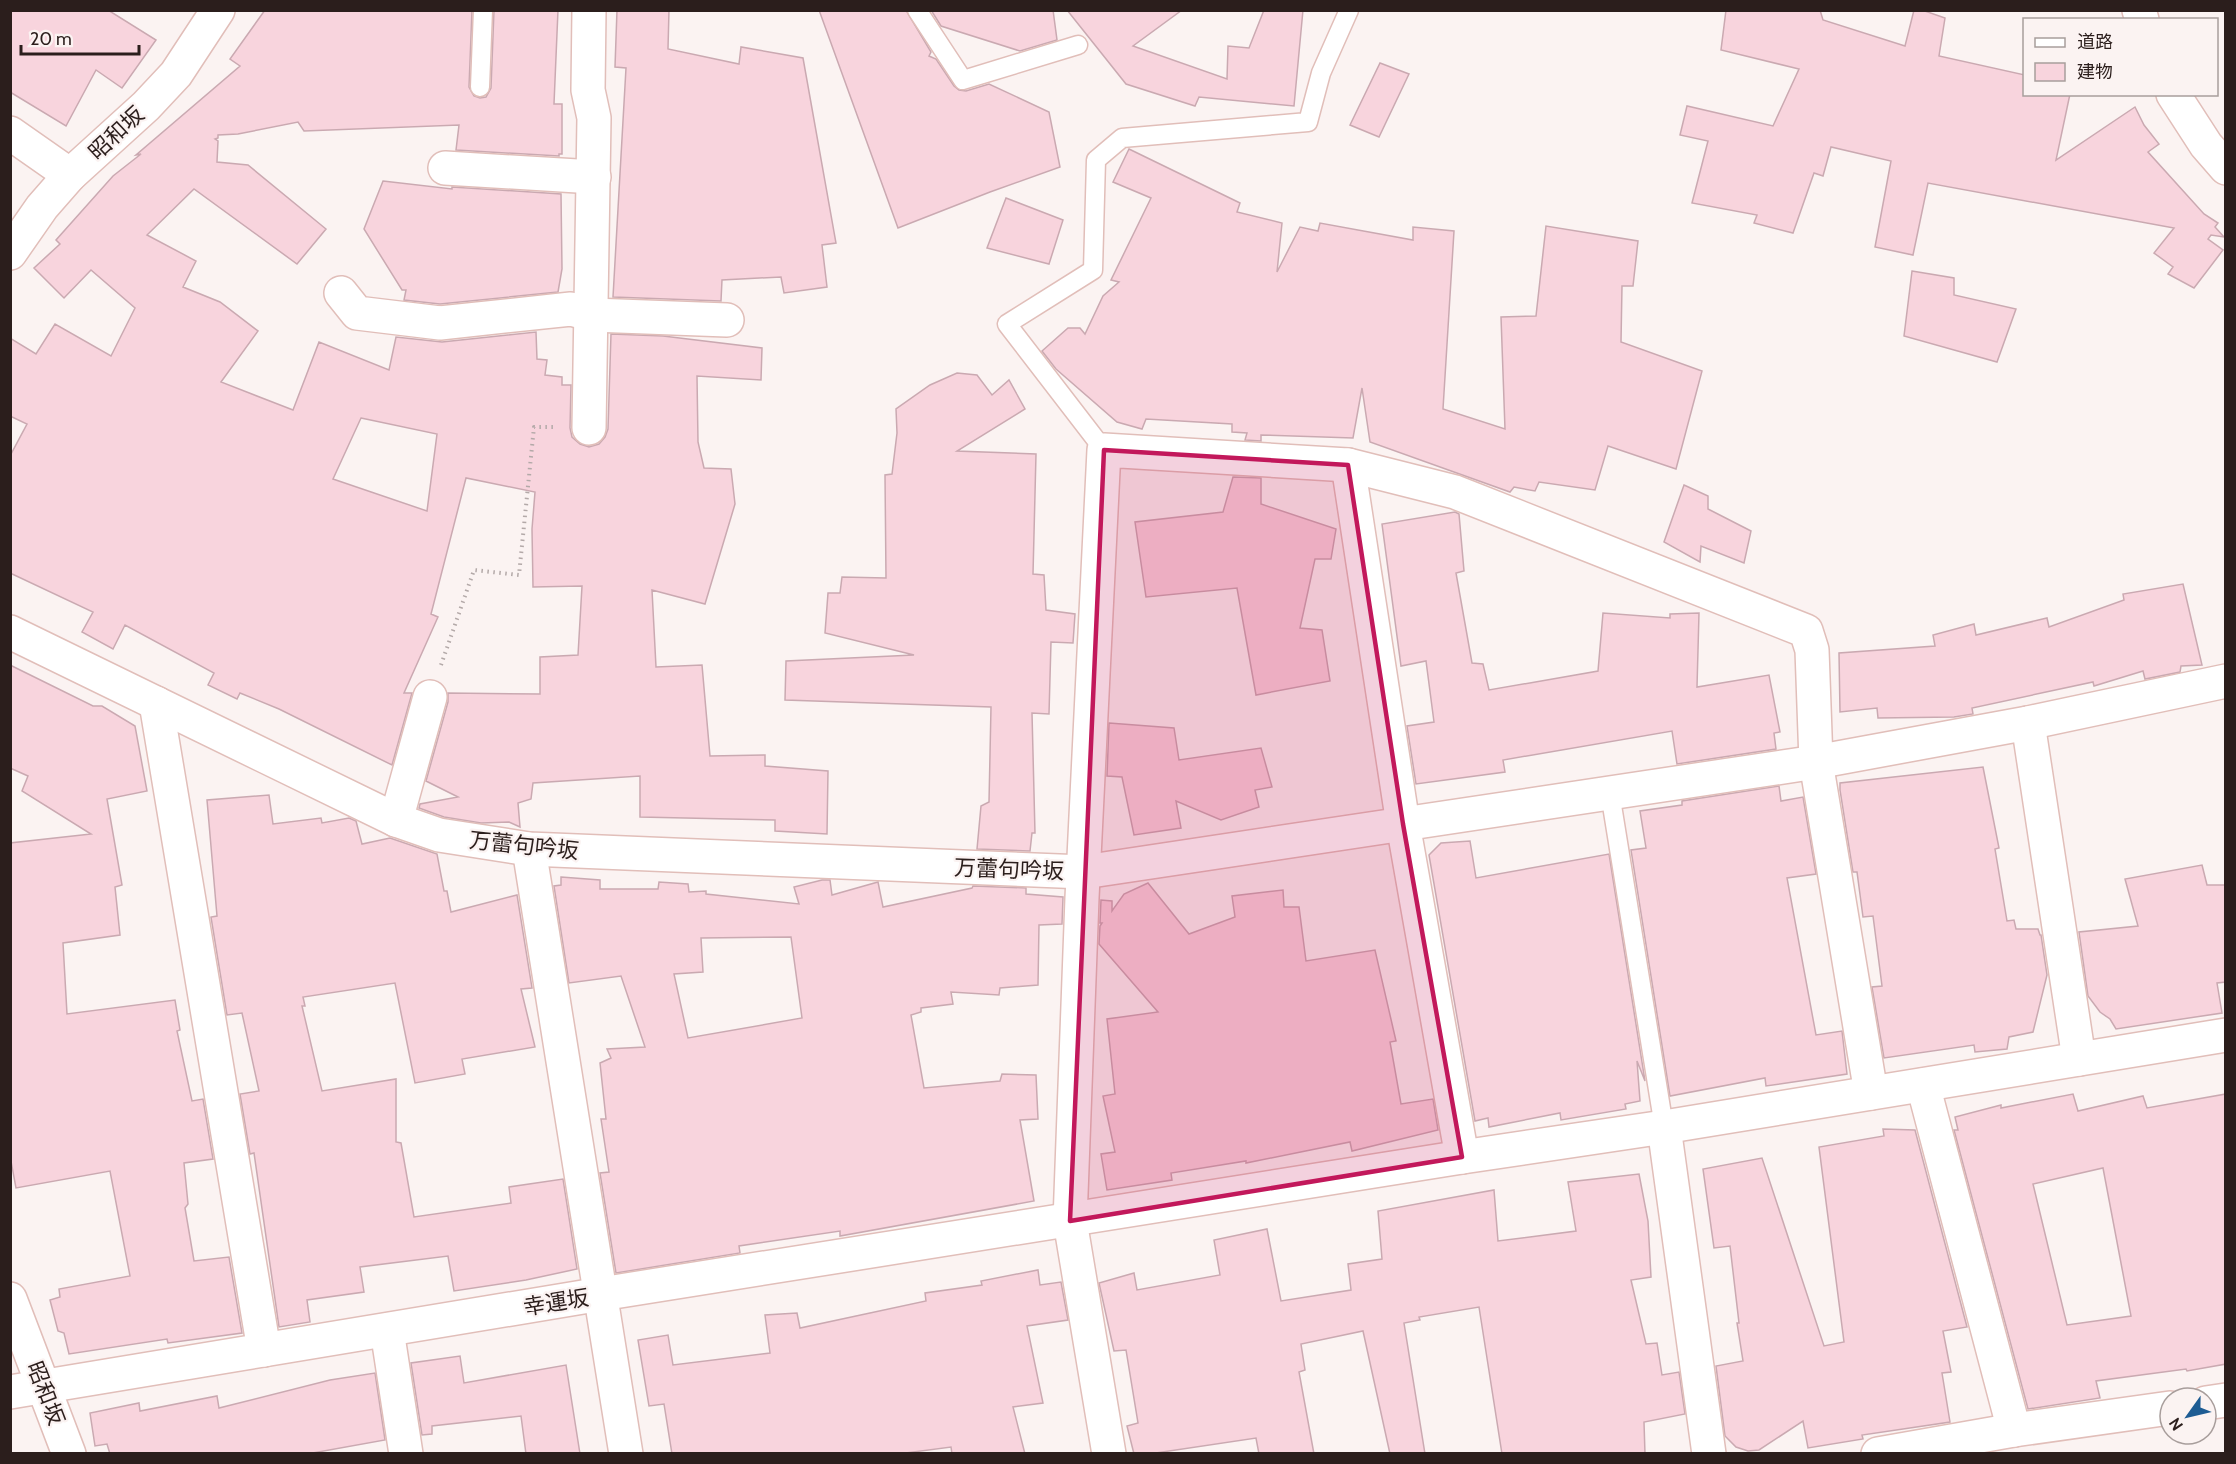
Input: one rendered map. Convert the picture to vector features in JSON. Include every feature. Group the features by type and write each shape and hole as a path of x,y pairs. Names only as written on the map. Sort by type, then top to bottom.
{"street":[{"name":"昭和坂","path":"10,254 42,207 70,175 146,106 176,74 218,10"},
{"path":"589,10 588,90 594,118 589,428"},
{"path":"2174,96 2206,145 2226,168"},
{"path":"10,132 70,175"},
{"path":"445,168 594,177"},
{"path":"341,293 357,314 440,323 571,309 592,315 727,320"},
{"path":"1109,1454 1070,1221 1104,450 1348,465 1455,492 1806,631 1812,650 1816,762 1870,1093"},
{"path":"1348,465 1403,824 1462,1157"},
{"name":"万蕾句吟坂","path":"10,632 396,820 439,835 529,849 1084,872 1816,762 2028,723 2226,681"},
{"path":"396,820 430,697"},
{"path":"156,703 264,1350"},
{"path":"2028,723 2079,1059"},
{"path":"529,849 626,1454"},
{"name":"幸運坂","path":"10,1392 601,1294 1664,1127 2226,1035"},
{"path":"1923,1085 2014,1430"},
{"path":"1664,1127 1708,1454"},
{"name":"昭和坂","path":"10,1299 69,1454"},
{"path":"387,1330 406,1454"},
{"path":"1878,1454 2014,1430 2158,1410"}],"lane":[{"path":"480,87 483,10"},
{"path":"917,10 963,80 1078,45"},
{"path":"1104,450 1007,324 1093,270 1096,160 1122,138 1308,122 1321,73 1349,10"},
{"path":"1610,793 1664,1127"}],"path":[{"path":"430,697 474,570 519,575 534,427 589,428"}],"highlighted area":[{"path":"1104,450 1348,465 1403,824 1462,1157 1070,1221"}],"building":[{"path":"10,10 108,10 156,40 122,88 96,70 66,126 10,92"},
{"path":"265,10 472,10 469,87 474,96 480,98 486,97 491,88 494,10 558,10 554,104 562,104 562,154 559,156 456,150 459,125 304,131 298,122 238,134 218,135 215,139 218,141 217,162 248,165 326,229 297,264 194,189 147,235 196,261 183,287 220,302 258,331 221,382 293,410 319,342 389,370 396,337 442,342 536,332 537,359 547,360 545,375 562,377 562,385 571,385 570,428 572,437 580,444 589,447 599,444 608,429 611,334 663,336 762,348 761,380 697,376 698,442 704,468 731,469 735,504 705,604 652,590 656,667 702,665 710,756 765,755 765,766 828,771 827,834 775,831 775,820 640,817 640,776 533,783 531,799 518,803 520,827 509,822 481,823 444,817 419,808 420,804 458,797 426,781 448,702 448,693 540,694 540,657 578,655 582,586 533,587 532,529 535,492 466,478 431,614 438,617 404,693 412,693 392,765 279,709 240,693 237,699 208,685 214,673 125,625 113,649 82,632 93,612 10,573 10,456 27,424 10,416 10,338 36,354 55,324 111,356 135,308 91,270 64,298 34,268 60,244 56,240 113,176 240,66 230,59","holes":["361,418 437,434 427,511 333,479"]},
{"path":"617,10 669,10 668,49 739,64 741,47 803,58 836,243 822,245 827,287 784,293 781,277 722,280 721,301 613,297 626,68 615,67"},
{"path":"819,10 906,10 931,52 929,56 936,59 959,90 966,91 989,84 1049,112 1060,167 898,228"},
{"path":"931,10 1053,10 1057,40 1020,51 941,26"},
{"path":"1067,10 1182,10 1133,46 1227,79 1228,46 1249,48 1264,10 1303,10 1294,106 1199,97 1195,106 1126,84"},
{"path":"1726,10 1820,10 1823,20 1905,46 1914,10 1922,10 1945,18 1939,56 2023,75 2023,96 2070,96 2056,160 2135,107 2144,125 2159,144 2148,152 2204,214 2218,223 2215,227 2224,237 2211,235 2208,239 2223,250 2194,288 2168,274 2173,267 2154,253 2174,228 1928,183 1913,255 1875,247 1891,161 1831,147 1823,176 1814,173 1793,233 1754,223 1757,215 1692,203 1708,141 1680,135 1687,106 1773,126 1799,69 1721,50"},
{"path":"1380,63 1409,74 1379,137 1350,125"},
{"path":"1129,149 1240,203 1237,212 1282,223 1277,272 1300,227 1318,231 1320,223 1413,240 1413,227 1454,231 1443,409 1505,429 1501,317 1536,316 1546,226 1638,241 1633,286 1622,286 1621,342 1702,371 1676,469 1608,446 1595,490 1539,482 1535,491 1514,487 1510,492 1370,442 1362,388 1353,438 1261,435 1261,441 1245,440 1247,433 1232,432 1232,424 1146,419 1142,429 1117,422 1056,369 1042,351 1068,328 1080,328 1085,334 1103,296 1119,282 1111,280 1151,198 1113,182"},
{"path":"383,181 452,189 452,187 561,194 562,269 558,292 440,304 404,300 406,290 402,290 364,229"},
{"path":"1006,198 1063,220 1049,264 987,248"},
{"path":"1912,271 1954,278 1954,295 2016,309 1997,362 1904,336"},
{"path":"957,373 977,375 992,395 1009,380 1025,409 957,451 1036,454 1033,574 1044,575 1046,610 1075,614 1073,643 1051,642 1049,714 1032,713 1035,833 1032,833 1030,851 977,849 981,806 989,802 991,707 785,700 786,661 914,655 825,633 828,593 840,593 842,577 886,578 885,475 892,474 897,433 896,409 930,385"},
{"path":"1233,477 1261,478 1261,504 1336,529 1331,559 1315,559 1300,628 1322,630 1330,681 1256,695 1237,588 1146,597 1135,522 1223,512"},
{"path":"1684,485 1708,496 1708,509 1751,531 1744,563 1701,546 1700,562 1664,542"},
{"path":"1455,512 1459,514 1464,571 1456,573 1472,663 1483,664 1489,690 1598,671 1603,613 1670,618 1670,614 1699,613 1697,687 1769,675 1780,732 1774,733 1776,749 1677,764 1672,731 1503,760 1505,772 1416,784 1407,726 1434,722 1426,661 1401,666 1382,524"},
{"path":"2183,584 2202,665 2181,666 2180,672 2145,679 2143,671 2094,686 2093,682 1972,708 1973,714 1954,717 1878,718 1877,708 1840,712 1839,653 1935,646 1933,635 1974,624 1976,635 2047,618 2049,627 2124,600 2123,594"},
{"path":"10,665 93,706 102,706 135,726 147,791 107,799 122,885 115,887 120,935 63,943 67,1014 175,1000 180,1030 177,1031 192,1101 203,1099 213,1159 184,1163 188,1204 185,1208 194,1261 229,1257 242,1333 168,1343 167,1339 69,1354 64,1333 58,1331 50,1300 60,1297 59,1289 130,1276 110,1171 16,1188 10,1156 10,843 91,834 22,791 28,776 10,768"},
{"path":"1109,723 1174,728 1179,760 1261,748 1272,787 1255,790 1259,807 1221,820 1176,801 1181,828 1134,835 1122,777 1107,776"},
{"path":"1983,767 1999,848 1995,849 2007,921 2014,920 2016,929 2038,929 2041,935 2047,975 2033,1032 2009,1037 2007,1049 1975,1052 1974,1045 1884,1058 1872,987 1882,986 1873,916 1863,917 1857,872 1853,872 1840,783"},
{"path":"1779,786 1781,801 1803,797 1816,874 1787,878 1816,1035 1842,1031 1847,1074 1766,1086 1765,1078 1670,1096 1631,850 1646,848 1640,811 1682,805 1682,801"},
{"path":"269,795 273,824 321,818 322,823 349,818 356,821 362,844 390,838 437,854 444,891 447,891 451,912 517,895 532,988 521,989 535,1047 462,1059 465,1074 415,1083 395,983 303,997 305,1006 302,1006 322,1091 396,1079 396,1142 401,1143 414,1217 511,1203 509,1187 563,1179 577,1269 526,1280 454,1291 448,1256 360,1267 364,1292 307,1300 310,1322 279,1327 254,1153 250,1154 240,1094 259,1091 242,1013 227,1015 211,917 217,916 207,800"},
{"path":"1470,841 1476,878 1609,854 1645,1081 1637,1061 1640,1101 1625,1104 1626,1109 1561,1120 1560,1113 1489,1127 1488,1118 1475,1121 1429,855 1441,843"},
{"path":"2202,865 2207,885 2226,885 2226,982 2217,983 2222,1013 2116,1029 2110,1019 2100,1012 2088,996 2079,932 2138,926 2125,879"},
{"path":"561,877 600,880 600,889 658,889 659,882 688,884 689,892 706,891 706,894 799,904 794,887 830,880 832,895 878,882 883,907 973,886 1026,888 1026,894 1063,897 1062,924 1039,925 1038,985 1000,988 999,995 951,992 953,1004 921,1008 921,1012 911,1015 924,1088 1000,1081 1002,1074 1036,1075 1038,1119 1020,1120 1034,1201 840,1236 840,1231 739,1246 740,1253 616,1273 600,1173 609,1172 601,1119 606,1119 600,1063 611,1058 607,1049 645,1047 621,976 569,983 554,886 561,885","holes":["791,937 802,1018 688,1038 674,974 703,972 701,938"]},
{"path":"1148,883 1189,934 1235,917 1232,896 1283,890 1284,907 1299,907 1306,961 1375,950 1396,1041 1390,1042 1401,1104 1433,1099 1438,1130 1352,1151 1350,1142 1246,1163 1246,1161 1171,1173 1172,1180 1107,1190 1101,1154 1115,1152 1103,1096 1115,1094 1107,1019 1158,1012 1099,944 1102,923 1100,923 1101,900 1112,901 1112,911 1124,894"},
{"path":"2073,1094 2078,1111 2143,1096 2147,1108 2226,1094 2226,1364 2187,1371 2186,1369 2096,1381 2100,1398 2028,1409 1954,1130 1958,1130 1955,1117 2001,1105 2001,1108","holes":["2103,1168 2131,1316 2067,1325 2033,1184"]},
{"path":"1883,1129 1915,1130 1967,1327 1943,1331 1951,1372 1942,1373 1950,1422 1862,1435 1863,1439 1808,1448 1803,1421 1759,1450 1748,1451 1736,1447 1725,1436 1716,1366 1743,1361 1730,1246 1714,1248 1703,1169 1762,1158 1824,1346 1844,1342 1819,1147 1884,1136"},
{"path":"1639,1174 1648,1221 1651,1277 1631,1280 1646,1344 1657,1343 1662,1375 1679,1372 1685,1414 1644,1422 1645,1454 1502,1454 1479,1307 1419,1317 1420,1320 1404,1323 1425,1454 1390,1454 1363,1331 1301,1344 1305,1370 1299,1372 1314,1454 1259,1454 1256,1438 1149,1454 1134,1454 1127,1426 1138,1423 1126,1350 1114,1351 1099,1283 1134,1273 1137,1290 1220,1275 1214,1240 1267,1229 1281,1301 1351,1290 1348,1264 1382,1259 1378,1211 1494,1190 1498,1241 1576,1231 1568,1182"},
{"path":"1038,1270 1040,1285 1061,1282 1068,1320 1027,1326 1043,1403 1013,1407 1025,1454 952,1454 951,1447 898,1454 672,1454 664,1404 649,1406 638,1340 668,1335 673,1365 770,1353 765,1315 797,1313 800,1328 926,1301 925,1293 982,1285 981,1281"},
{"path":"460,1356 464,1383 566,1365 580,1454 526,1454 521,1416 432,1426 432,1434 422,1435 411,1363"},
{"path":"375,1373 385,1440 307,1454 110,1454 107,1444 95,1446 90,1413 139,1403 140,1411 217,1396 219,1408 330,1380"}]}
